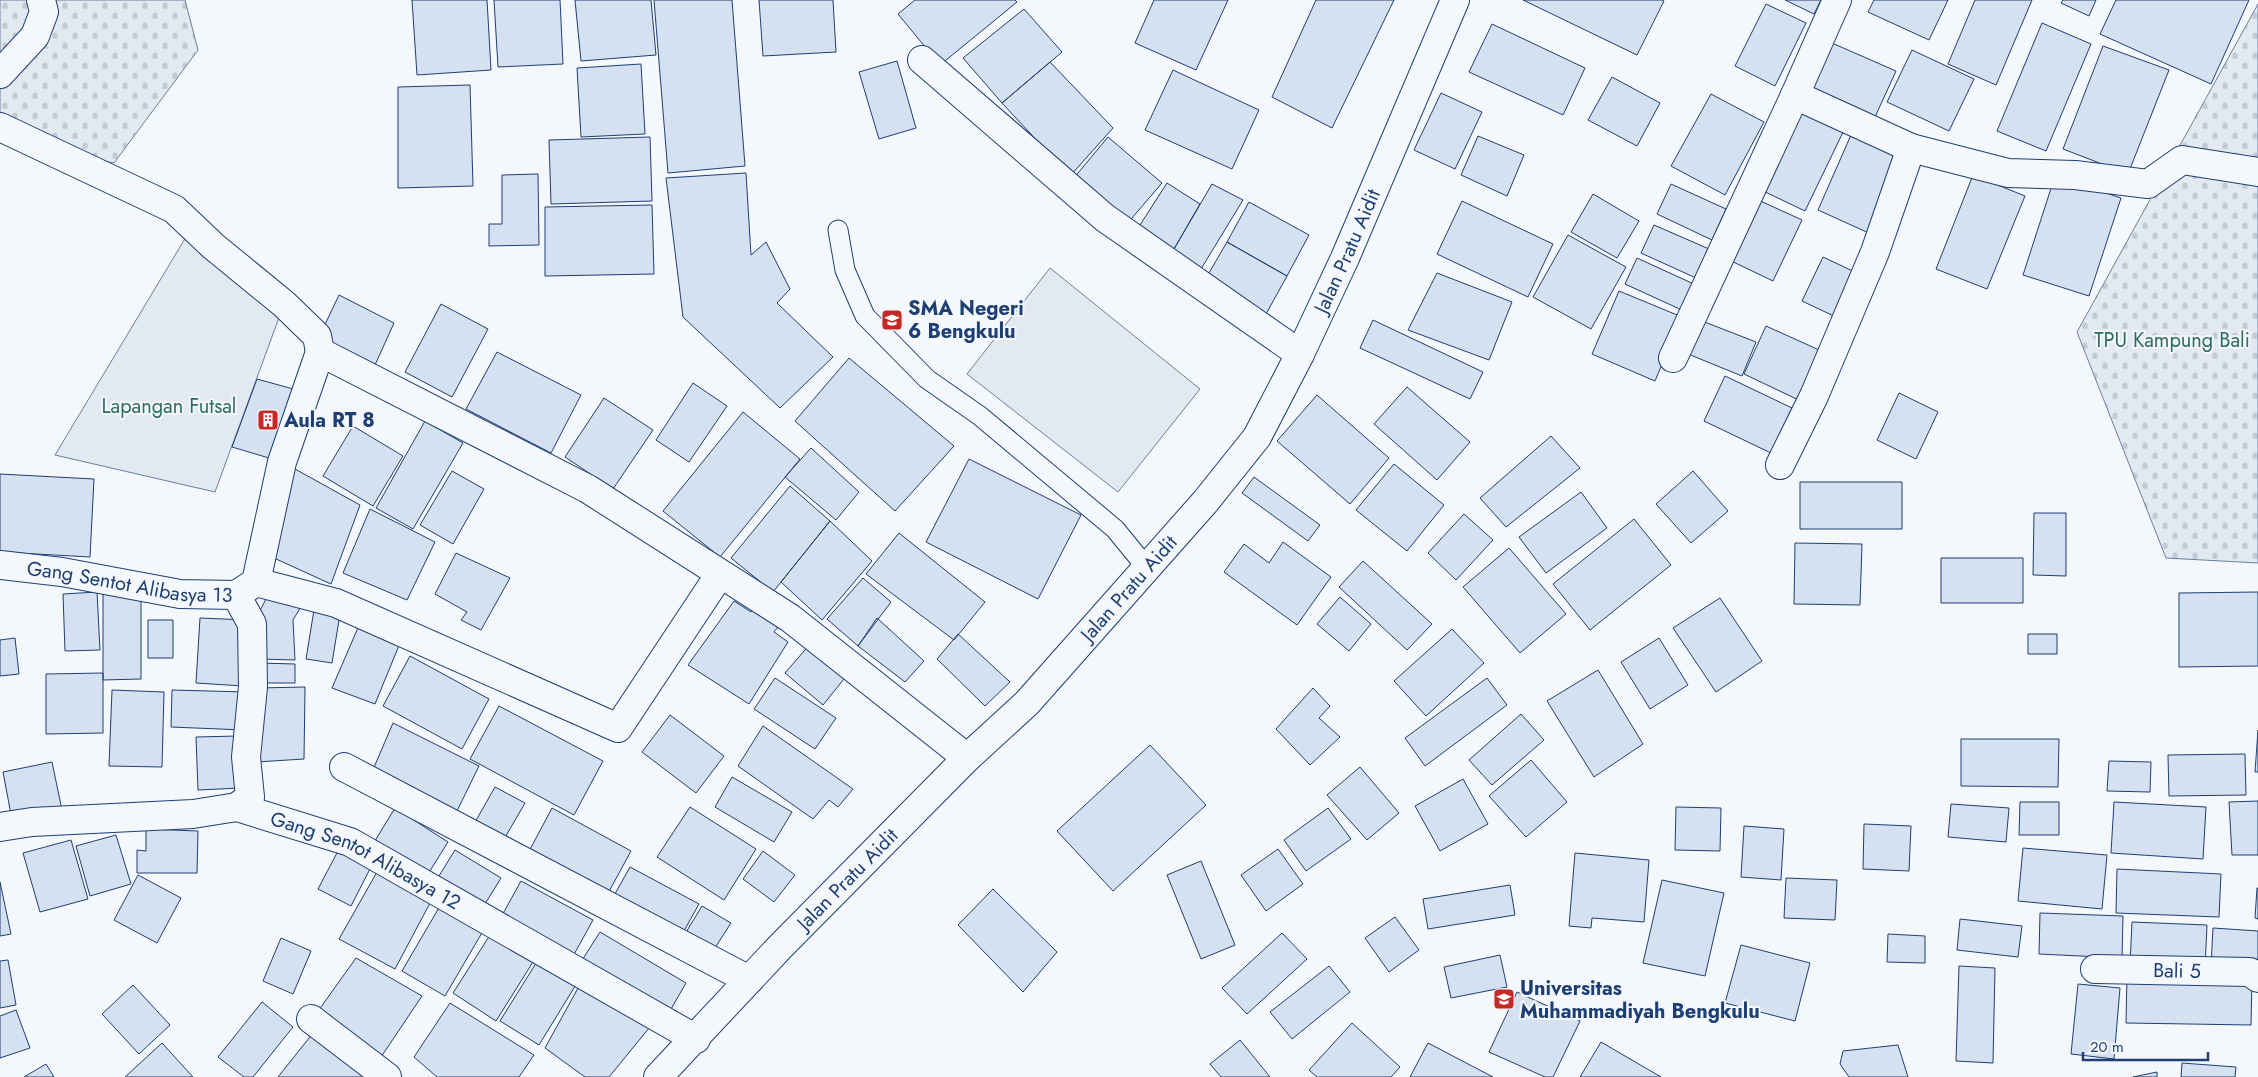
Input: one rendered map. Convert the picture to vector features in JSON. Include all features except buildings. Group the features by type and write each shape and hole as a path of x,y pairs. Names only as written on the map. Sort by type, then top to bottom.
{"street":[{"path":"0,74 35,36 44,12 41,0"},
{"name":"Jalan Pratu Aidit","path":"658,1077 967,758 1027,703 1147,568 1257,437 1300,354 1345,258 1455,0"},
{"path":"1673,358 1795,95 1836,0"},
{"path":"922,60 1105,218 1300,354"},
{"path":"1795,95 1911,148 2008,173 2075,175 2148,184 2182,160 2258,172"},
{"path":"0,127 174,209 213,246 284,304 310,329 317,336 320,352 588,489 790,618 967,758"},
{"path":"1780,465 1814,396 1875,252 1911,148"},
{"name":"Gang Sentot Alibasya 13","path":"0,565 62,572 180,594 246,589 282,462 320,352"},
{"path":"237,807 250,797 246,757 253,687 252,624 246,589 336,603 618,728 720,574"},
{"path":"344,767 750,980"},
{"name":"Gang Sentot Alibasya 12","path":"0,827 32,822 193,814 237,807 350,842 696,1039"},
{"name":"Bali 5","path":"2095,969 2250,972 2258,978"},
{"path":"311,1019 387,1077"}],"lane":[{"path":"838,230 845,270 865,316 927,379 980,416 1115,529 1147,568"}],"green space":[{"path":"0,0 185,0 198,50 114,163 0,138"},
{"name":"TPU Kampung Bali","path":"2258,4 2258,563 2166,558 2077,332"},
{"name":"Lapangan Futsal","path":"192,227 284,304 215,492 55,455"},
{"path":"1050,268 1200,389 1118,492 967,374"}],"place":[{"name":"SMA Negeri 6 Bengkulu","path":"892,320"},
{"name":"Aula RT 8","path":"268,420"},
{"name":"Universitas Muhammadiyah Bengkulu","path":"1504,999"}]}
